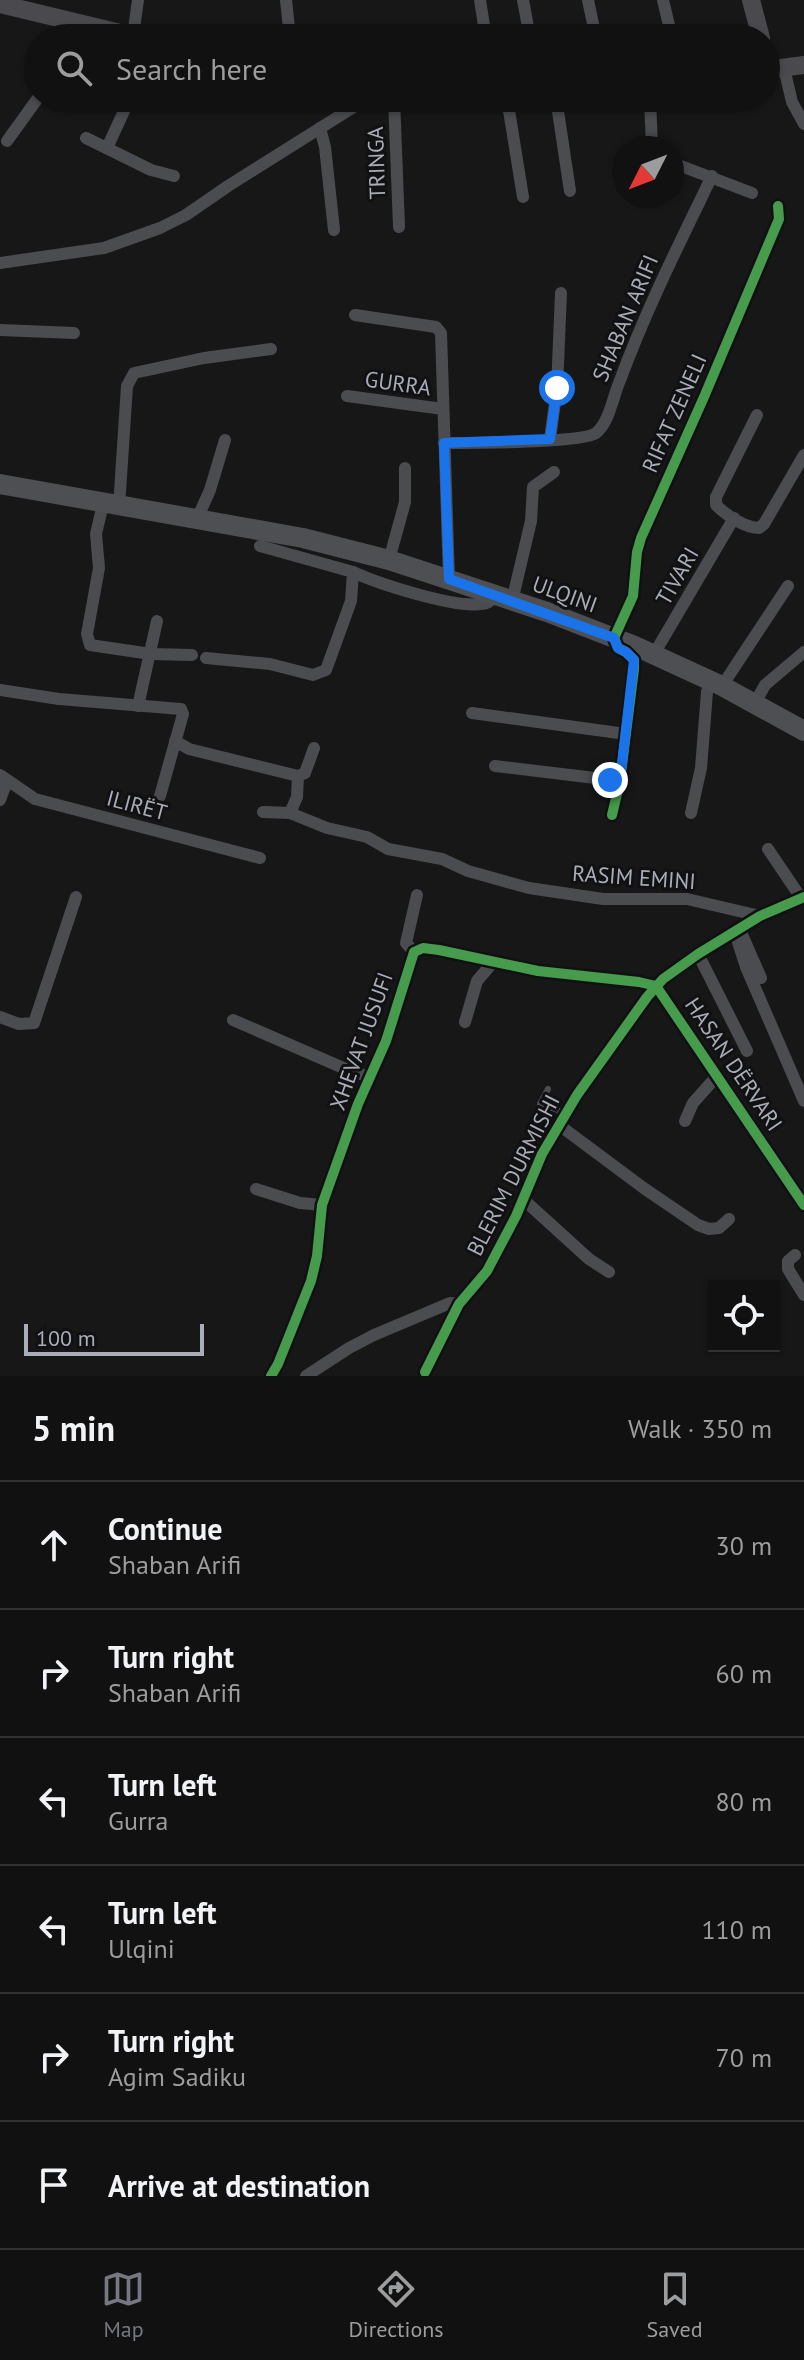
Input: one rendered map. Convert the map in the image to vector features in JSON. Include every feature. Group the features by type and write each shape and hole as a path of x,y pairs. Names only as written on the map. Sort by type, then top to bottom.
{"main road":[{"path":"751,0 757,24"},
{"path":"0,4 49,7 71,24"},
{"path":"780,66 804,65"},
{"name":"ULQINI","path":"0,484 303,538 389,560 504,598 654,654 755,703 804,731"}],"street":[{"path":"137,24 138,0"},
{"path":"286,0 289,24"},
{"path":"480,0 484,24"},
{"path":"523,0 527,24"},
{"path":"588,0 593,24"},
{"path":"663,0 669,24"},
{"path":"780,82 803,123 804,136"},
{"path":"7,141 28,112"},
{"path":"107,148 124,112"},
{"path":"0,263 104,248 140,236 186,215 346,112"},
{"name":"TRINGA","path":"395,112 399,227"},
{"path":"509,112 523,197"},
{"path":"558,112 570,191"},
{"path":"651,112 652,136"},
{"path":"320,128 334,230"},
{"path":"86,138 151,170 174,176"},
{"path":"684,167 752,193"},
{"name":"SHABAN ARIFI","path":"444,443 588,437 596,433 603,425 651,301 712,176"},
{"name":"RIFAT ZENELI","path":"614,638 633,596 641,538 779,219 778,206"},
{"name":"SHABAN ARIFI","path":"550,439 557,388 561,293"},
{"name":"GURRA","path":"355,315 436,327 441,333 449,579"},
{"path":"0,330 74,333"},
{"path":"192,655 151,654 90,645 87,634 99,568 96,534 111,506 127,386 134,373 204,358 271,349"},
{"name":"GURRA","path":"347,396 443,409"},
{"path":"757,415 716,497 716,505 734,518 759,528 804,455"},
{"path":"197,519 210,490 225,440"},
{"path":"389,560 405,502 405,468"},
{"path":"260,546 353,572 375,582 452,601 482,604 504,598 529,530 533,487 554,472"},
{"name":"TIVARI","path":"654,654 734,518"},
{"path":"206,658 270,664 313,675 326,670 351,601 353,572"},
{"path":"691,813 701,768 706,703 788,586"},
{"path":"138,706 157,621"},
{"path":"612,815 620,781 634,660 618,648 614,638"},
{"path":"755,703 765,685 804,652"},
{"path":"0,690 59,699 181,709 183,714 160,796"},
{"path":"472,713 626,734"},
{"path":"175,741 189,749 298,776 308,769 314,748"},
{"path":"495,766 620,781"},
{"path":"290,813 297,797 298,776"},
{"name":"ILIRËT","path":"0,800 4,778 35,799 260,858"},
{"name":"RASIM EMINI","path":"263,812 290,813 327,828 367,837 388,849 442,859 468,871 529,888 603,899 687,899 760,916"},
{"name":"BLERIM DURMISHI","path":"425,1372 459,1304 487,1271 524,1200 542,1154 562,1119 588,1076 656,986 680,965 760,916 803,898 768,849"},
{"path":"414,952 406,943 417,895"},
{"path":"0,1017 19,1024 34,1023 76,897"},
{"path":"738,932 761,978"},
{"path":"738,932 746,967 804,1101"},
{"name":"XHEVAT JUSUFI","path":"271,1376 311,1281 322,1205 386,1041 414,952 423,948 439,950 538,971 656,986"},
{"path":"698,954 747,1051"},
{"path":"465,1022 477,981 494,961"},
{"name":"HASAN DËRVARI","path":"656,986 804,1205"},
{"path":"233,1020 370,1077"},
{"name":"HASAN DËRVARI","path":"685,1121 693,1103 717,1076"},
{"name":"BLERIM DURMISHI","path":"562,1119 645,1189 698,1225 709,1229 719,1228 729,1219"},
{"path":"256,1189 300,1203 322,1205"},
{"name":"BLERIM DURMISHI","path":"524,1200 589,1259 609,1272"},
{"path":"795,1255 788,1261 788,1269 804,1295"},
{"path":"306,1376 374,1335 450,1303 459,1304"}],"lane":[{"path":"548,1089 540,1104 562,1119"}],"cycle path":[{"path":"612,815 620,781 634,669 634,660 618,648 614,638 633,596 637,552 779,219 778,206"},
{"path":"425,1372 459,1304 487,1271 516,1216 542,1154 577,1095 647,997 663,979 698,954 760,916 804,897"},
{"path":"271,1376 311,1281 322,1205 358,1104 386,1041 414,952 423,948 538,971 656,986 804,1205"}],"route":[{"path":"557,388 550,439 444,443 449,579 614,638 618,648 634,660 620,781 610,780"}]}
